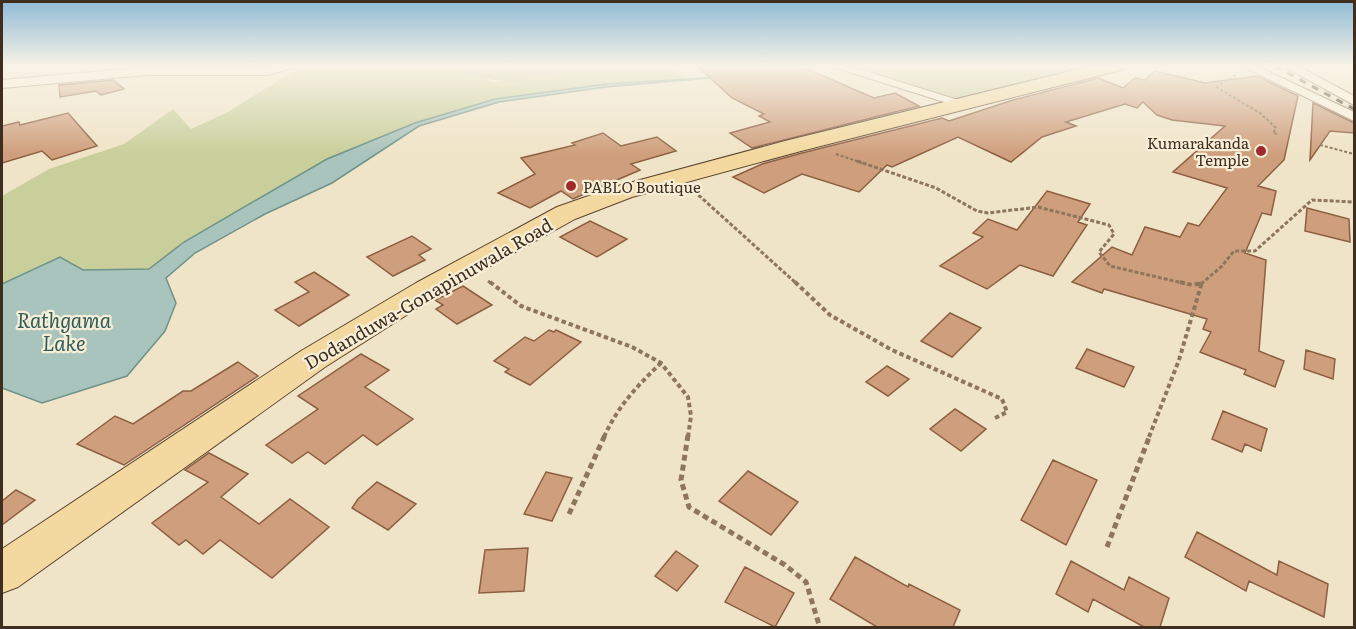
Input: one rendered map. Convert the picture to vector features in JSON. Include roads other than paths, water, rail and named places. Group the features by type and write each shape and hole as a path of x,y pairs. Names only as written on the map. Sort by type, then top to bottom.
{"main road":[{"name":"Dodanduwa-Gonapinuwala Road","path":"2,573 313,359 470,266 566,213 623,192 792,146 999,95"}],"street":[{"path":"936,95 965,104"},
{"path":"1309,95 1354,117"}],"water":[{"name":"Rathgama Lake","path":"546,95 499,102 419,126 332,183 265,214 195,253 166,278 176,303 165,331 127,376 42,403 2,388 2,284 60,257 83,270 149,269 184,242 327,159 415,123 495,99"}],"railway":[{"path":"1329,95 1354,109"}],"place":[{"name":"Kumarakanda Temple","path":"1261,151"},
{"name":"PABLO Boutique","path":"571,186"}]}
